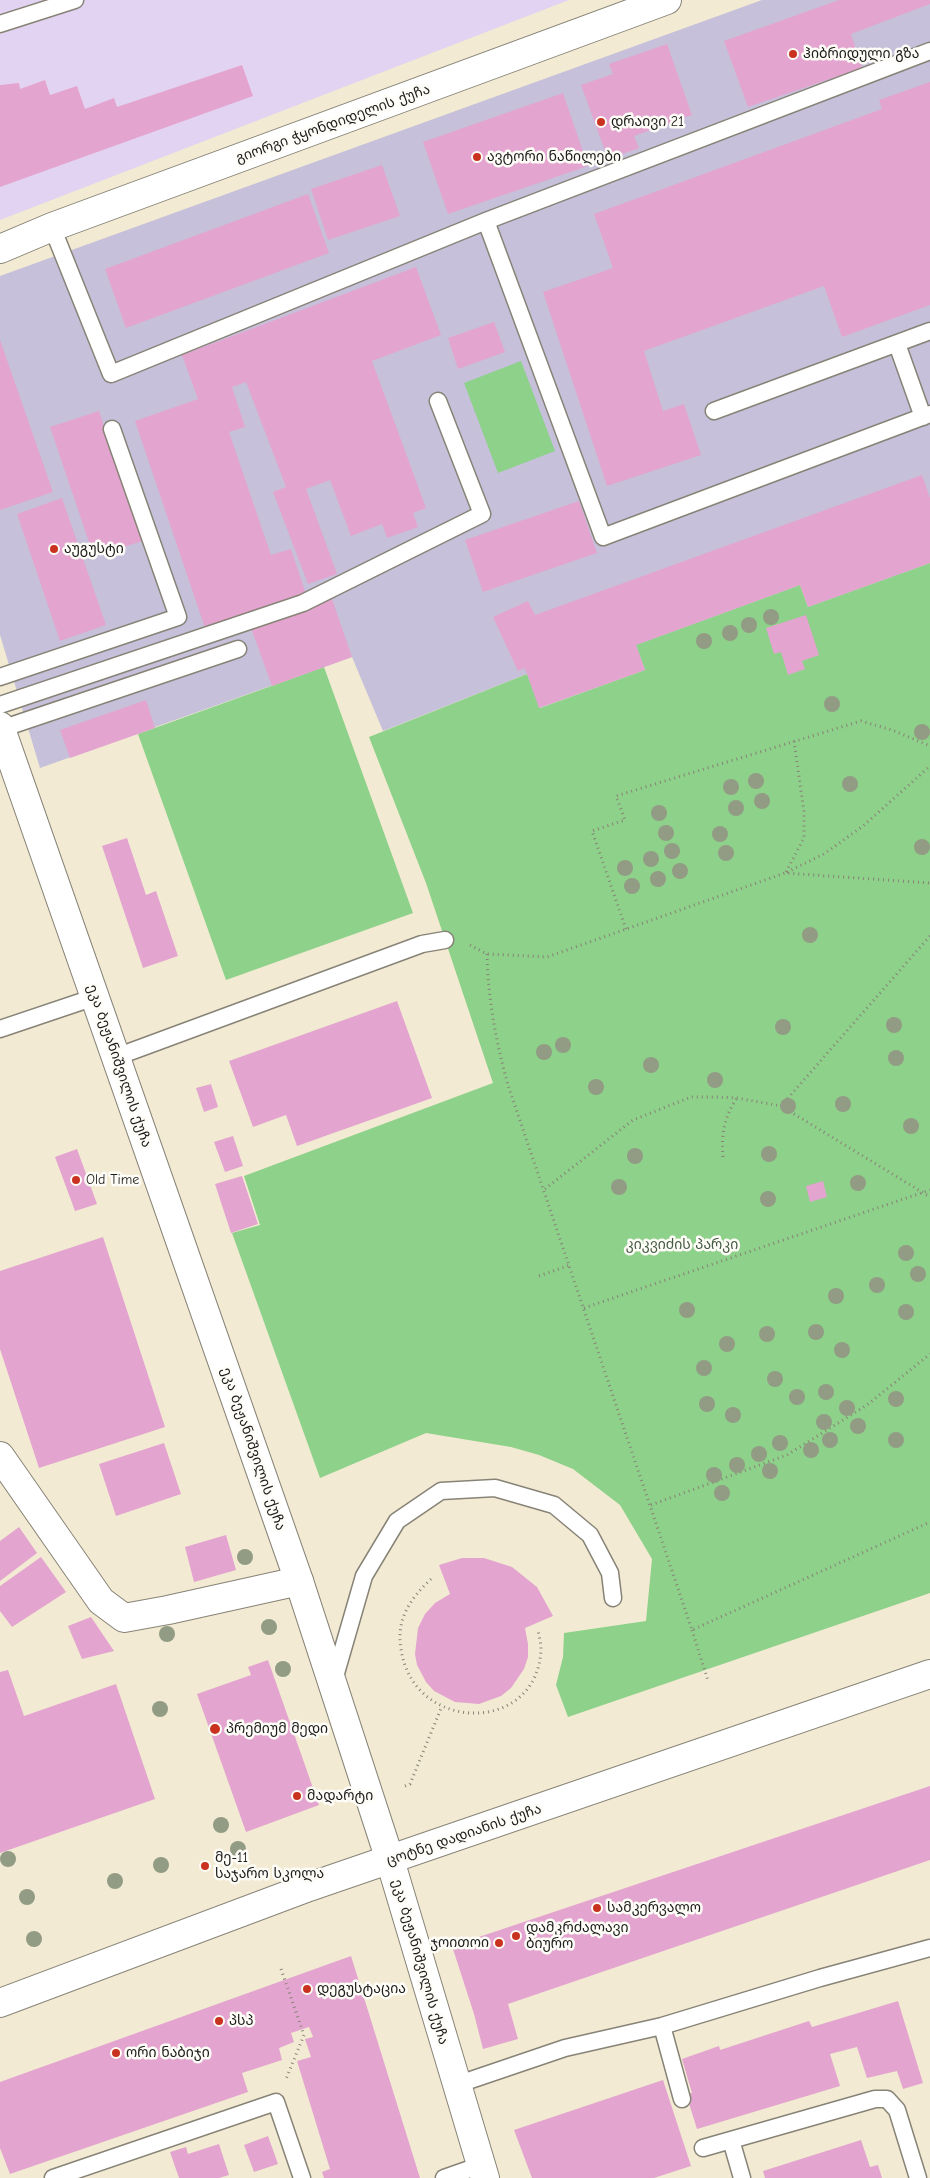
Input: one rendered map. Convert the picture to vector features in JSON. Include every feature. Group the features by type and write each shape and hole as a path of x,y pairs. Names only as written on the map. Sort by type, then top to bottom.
{"street":[{"name":"გიორგი ჭყონდიდელის ქუჩა","path":"0,249 52,227 667,0"},
{"name":"ეკა ბეჟანიშვილის ქუჩა","path":"0,720 299,1581 390,1860 483,2171"},
{"path":"0,1456 101,1601 124,1618 299,1581"},
{"name":"ცოტნე დადიანის ქუჩა","path":"0,2003 309,1887 930,1674"}],"lane":[{"path":"0,24 76,0"},
{"path":"52,227 112,374 486,221 930,51"},
{"path":"486,221 602,537 926,415 897,344"},
{"path":"714,411 930,331"},
{"path":"0,720 303,603 482,514 438,401"},
{"path":"0,677 178,617 112,429"},
{"path":"0,720 238,649"},
{"path":"116,1057 422,944 445,940"},
{"path":"0,1029 95,997"},
{"path":"332,1684 364,1576 397,1521 441,1491 495,1488 554,1505 590,1535 610,1573 613,1598"},
{"path":"456,2085 565,2048 662,2026 820,1978 930,1948"},
{"path":"662,2026 682,2099"},
{"path":"703,2148 875,2099 887,2100 896,2110 918,2178"},
{"path":"53,2178 276,2102 302,2178"},
{"path":"731,2140 742,2178"},
{"path":"444,2178 483,2171"}],"path":[{"path":"626,929 592,831 625,820 616,796 861,721 892,730 930,746"},
{"path":"785,873 804,838 803,805 794,741"},
{"path":"708,1682 651,1505 508,1085 499,1053 488,980 487,954 547,957 785,873 824,854 863,826 930,766"},
{"path":"785,873 930,882"},
{"path":"780,1106 930,936"},
{"path":"545,1190 633,1120 691,1098 737,1098 780,1106 930,1197"},
{"path":"723,1157 721,1138 728,1110 737,1098"},
{"path":"584,1308 930,1190"},
{"path":"539,1276 570,1265"},
{"path":"651,1505 787,1455 867,1405 930,1354"},
{"path":"692,1630 930,1522"},
{"path":"431,1579 414,1595 404,1615 399,1638 403,1663 415,1686 434,1703 458,1713 483,1714 507,1706 528,1690 536,1674 541,1649 538,1630"},
{"path":"405,1786 410,1784 442,1706"},
{"path":"276,2102 304,2035 281,1969"}],"shaded area":[{"path":"0,0 569,0 0,220"},
{"path":"762,0 930,0 930,563 808,607 800,585 637,645 645,670 539,708 527,674 383,731 352,657 40,768 0,635 0,276"}],"green space":[{"path":"521,361 555,451 498,473 464,383"},
{"name":"კიკვიძის პარკი","path":"930,563 930,1593 568,1717 556,1685 563,1657 564,1633 646,1621 652,1559 620,1505 573,1469 539,1455 511,1447 426,1433 320,1478 232,1233 260,1225 244,1176 493,1083 426,883 369,737 527,674 540,708 645,670 636,645 800,585 808,607"},
{"path":"324,667 413,913 226,980 138,734"}],"building":[{"name":"ჰიბრიდული გზა","path":"839,0 930,0 930,4 851,34 862,68 748,107 724,41"},
{"path":"667,44 692,115 634,136 639,148 608,159 581,85 613,74 609,64"},
{"path":"242,65 253,96 0,187 0,85 19,83 20,89 45,80 50,95 77,86 85,109 114,98 117,107"},
{"path":"930,82 930,305 842,337 824,286 644,351 663,411 684,404 701,455 607,486 543,292 613,268 594,214 882,109 879,100"},
{"path":"563,93 588,166 448,214 423,142"},
{"path":"382,165 400,216 328,240 311,189"},
{"path":"308,194 329,253 126,328 105,269"},
{"path":"416,267 441,335 372,361 426,508 413,513 418,527 387,538 382,524 351,536 330,480 306,489 337,574 308,584 273,492 286,487 246,382 232,387 245,427 229,432 271,555 291,549 307,597 206,631 135,421 198,399 182,355"},
{"path":"494,322 505,352 458,369 448,338"},
{"path":"0,340 53,492 0,510"},
{"path":"99,411 142,541 94,557 50,427"},
{"path":"922,475 930,498 930,563 808,607 800,585 636,645 645,670 539,708 525,668 518,671 493,617 528,601 535,615"},
{"name":"აუგუსტი","path":"62,498 106,625 60,641 17,514"},
{"path":"579,501 597,553 483,592 465,540"},
{"path":"332,599 352,657 272,686 251,628"},
{"path":"806,615 819,655 802,661 805,669 788,675 781,652 774,654 766,628"},
{"path":"146,700 155,728 70,758 60,730"},
{"path":"127,838 146,895 156,891 178,956 143,968 102,846"},
{"path":"397,1001 432,1098 297,1146 286,1115 253,1127 229,1061"},
{"path":"211,1084 218,1107 204,1112 196,1088"},
{"path":"233,1136 243,1166 225,1172 214,1142"},
{"name":"Old Time","path":"77,1149 97,1204 75,1211 55,1157"},
{"path":"242,1176 258,1224 231,1233 215,1184"},
{"path":"823,1181 827,1197 810,1202 806,1186"},
{"path":"103,1237 165,1427 39,1468 0,1349 0,1271"},
{"path":"164,1443 181,1494 116,1516 99,1464"},
{"path":"19,1527 37,1553 0,1581 0,1541"},
{"path":"226,1535 236,1570 194,1582 185,1547"},
{"path":"41,1557 66,1592 12,1627 0,1611 0,1586"},
{"path":"462,1558 484,1558 512,1567 537,1587 553,1616 525,1628 528,1657 524,1669 511,1688 501,1696 479,1704 455,1702 434,1691 426,1682 417,1665 415,1654 418,1628 425,1614 435,1603 450,1594 439,1565"},
{"path":"91,1617 114,1651 82,1659 68,1626"},
{"path":"268,1660 319,1805 246,1832 197,1694 251,1675 248,1667"},
{"path":"8,1670 24,1716 116,1684 155,1799 0,1853 0,1672"},
{"path":"930,1786 930,1860 508,2004 518,2039 483,2049 452,1946"},
{"path":"351,1956 420,2178 324,2178 322,2172 330,2169 297,2061 311,2057 305,2039 313,2037 309,2027 291,2033 294,2042 279,2048 282,2060 242,2073 248,2092 10,2174 0,2148 0,2082"},
{"path":"898,2001 923,2083 903,2089 897,2071 867,2078 857,2047 830,2054 840,2086 697,2129 686,2094 692,2093 682,2059 719,2046 720,2050 809,2021 812,2027"},
{"path":"663,2080 691,2166 654,2178 532,2178 514,2130"},
{"path":"268,2136 278,2164 254,2172 244,2145"},
{"path":"861,2140 870,2167 878,2165 882,2178 765,2178 763,2171"},
{"path":"219,2144 229,2175 219,2178 179,2178 170,2152 186,2147 188,2154"}],"place":[{"name":"ჰიბრიდული გზა","path":"793,54"},
{"name":"დრაივი 21","path":"601,122"},
{"name":"ავტორი ნაწილები","path":"477,157"},
{"name":"აუგუსტი","path":"54,549"},
{"name":"Old Time","path":"76,1180"},
{"name":"პრემიუმ მედი","path":"215,1729"},
{"name":"მადარტი","path":"297,1796"},
{"name":"მე-11 საჯარო სკოლა","path":"205,1866"},
{"name":"სამკერვალო","path":"597,1908"},
{"name":"დამკრძალავი ბიურო","path":"516,1936"},
{"name":"ჯოითოი","path":"499,1943"},
{"name":"დეგუსტაცია","path":"307,1989"},
{"name":"პსპ","path":"219,2021"},
{"name":"ორი ნაბიჯი","path":"116,2053"}]}
